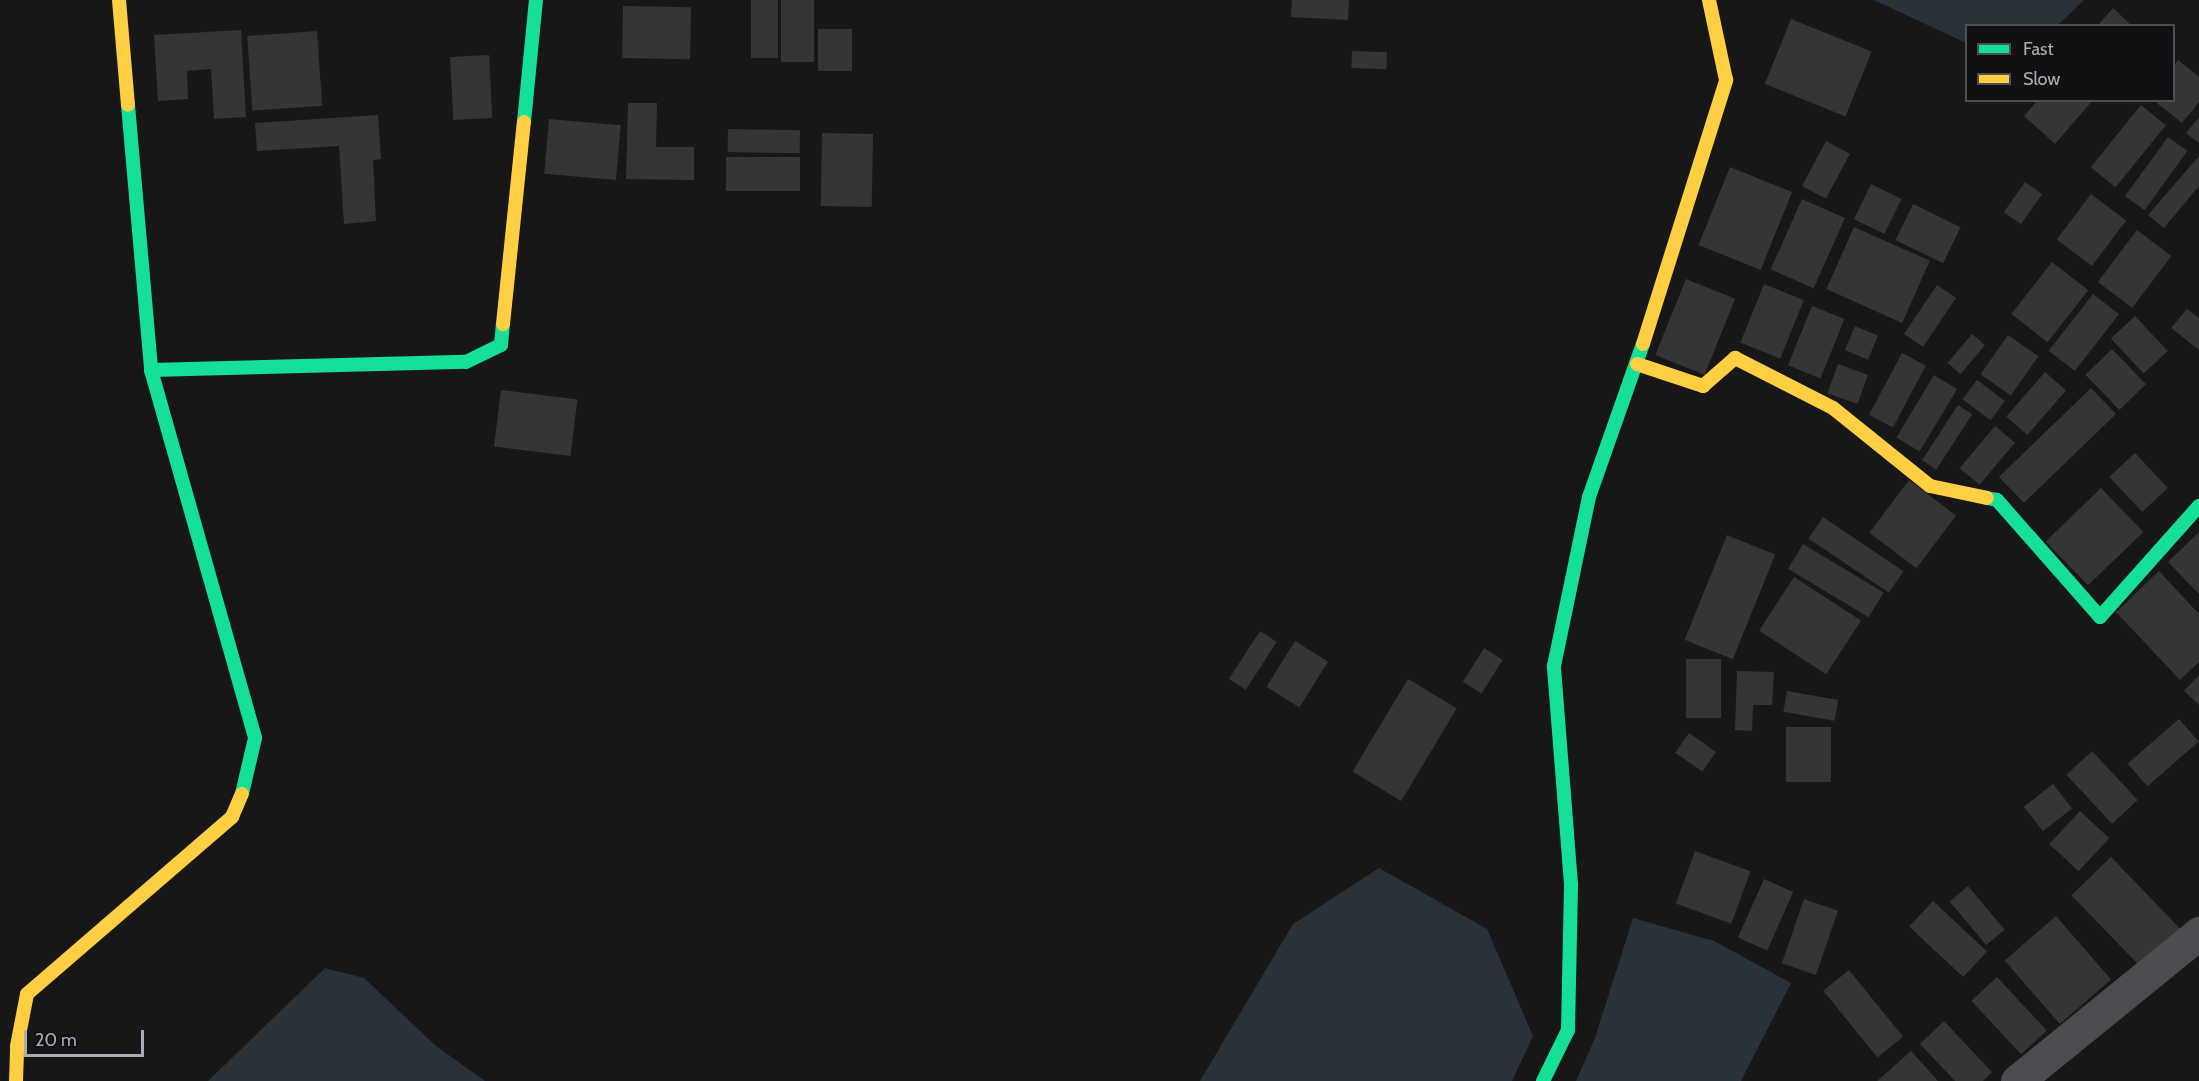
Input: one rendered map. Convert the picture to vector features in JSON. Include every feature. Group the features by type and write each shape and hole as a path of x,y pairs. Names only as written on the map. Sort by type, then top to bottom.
{"street":[{"path":"16,1081 17,1046 27,994 232,817 248,782 255,738 151,370 119,0"},
{"path":"151,370 466,362 501,345 537,0"},
{"path":"1543,1081 1568,1030 1571,884 1554,666 1589,497 1638,364 1726,80 1709,0"},
{"path":"1638,364 1703,386 1736,358 1833,408 1930,486 1997,500 2100,617 2199,506"},
{"path":"2017,1081 2199,933"}],"shaded area":[{"path":"1874,0 2084,0 2059,24 1965,24 1965,43"},
{"path":"1379,868 1487,929 1533,1036 1512,1081 1200,1081 1293,924"},
{"path":"1633,918 1714,941 1791,983 1741,1081 1576,1081 1595,1038"},
{"path":"325,968 364,978 436,1046 485,1081 208,1081"}],"building":[{"path":"751,0 778,0 778,58 751,58"},
{"path":"781,0 814,0 814,62 781,62"},
{"path":"1292,0 1349,0 1348,20 1291,17"},
{"path":"623,6 691,7 690,59 622,58"},
{"path":"2113,8 2130,24 2099,24"},
{"path":"1791,19 1872,52 1845,116 1765,84"},
{"path":"818,29 852,29 852,71 818,71"},
{"path":"241,30 246,117 214,119 211,69 187,71 188,99 158,101 154,35"},
{"path":"317,31 322,106 252,111 247,36"},
{"path":"1352,51 1387,52 1386,69 1351,68"},
{"path":"489,55 492,118 453,120 450,57"},
{"path":"2178,60 2199,77 2199,102 2182,123 2156,102 2175,102 2175,64"},
{"path":"2036,102 2091,102 2055,144 2024,116"},
{"path":"628,103 657,103 656,147 694,147 694,180 626,179"},
{"path":"2141,105 2166,125 2116,187 2091,167"},
{"path":"378,115 381,159 373,160 376,221 344,224 339,146 257,151 255,123"},
{"path":"2199,117 2199,143 2186,133"},
{"path":"549,119 621,125 616,180 544,174"},
{"path":"728,129 800,130 800,153 728,152"},
{"path":"822,133 873,134 872,207 821,206"},
{"path":"2168,137 2187,151 2145,210 2125,196"},
{"path":"1826,141 1850,154 1826,199 1802,186"},
{"path":"2199,156 2199,186 2164,228 2148,215"},
{"path":"726,157 800,157 800,191 726,191"},
{"path":"1730,167 1792,192 1761,270 1699,245"},
{"path":"2025,182 2042,194 2021,224 2004,212"},
{"path":"1871,184 1902,199 1884,234 1854,219"},
{"path":"2091,194 2126,220 2092,266 2057,240"},
{"path":"1802,199 1845,218 1814,288 1771,269"},
{"path":"1913,204 1961,227 1943,263 1895,240"},
{"path":"1854,227 1930,261 1902,323 1826,289"},
{"path":"2137,230 2171,256 2132,308 2098,282"},
{"path":"2052,262 2088,290 2048,342 2011,314"},
{"path":"1686,279 1735,299 1704,375 1655,355"},
{"path":"1764,284 1804,300 1780,359 1740,342"},
{"path":"1937,285 1956,298 1923,347 1904,334"},
{"path":"2093,294 2119,314 2075,371 2049,351"},
{"path":"1812,306 1844,319 1820,378 1788,365"},
{"path":"2187,309 2199,318 2199,350 2171,328"},
{"path":"2135,316 2168,351 2144,374 2111,339"},
{"path":"1855,326 1878,336 1868,360 1845,350"},
{"path":"1972,334 1985,345 1961,374 1948,363"},
{"path":"2008,335 2038,356 2011,396 1980,374"},
{"path":"2112,349 2146,384 2119,410 2085,375"},
{"path":"1902,353 1926,366 1893,427 1869,415"},
{"path":"1838,364 1868,375 1857,404 1827,393"},
{"path":"2045,372 2066,390 2027,435 2006,417"},
{"path":"1934,375 1957,389 1920,451 1896,438"},
{"path":"1977,380 2005,401 1991,420 1963,399"},
{"path":"2091,388 2116,414 2024,503 1999,477"},
{"path":"501,390 577,399 570,456 494,447"},
{"path":"1958,405 1972,414 1936,470 1922,460"},
{"path":"1995,426 2015,443 1980,485 1960,468"},
{"path":"2135,453 2168,488 2142,512 2109,477"},
{"path":"1909,480 1956,516 1916,568 1869,533"},
{"path":"2101,488 2143,532 2088,585 2046,541"},
{"path":"1823,517 1903,571 1889,593 1808,539"},
{"path":"2199,532 2199,594 2168,562"},
{"path":"1727,535 1775,554 1733,659 1685,640"},
{"path":"1803,544 1884,592 1869,617 1788,569"},
{"path":"2159,571 2199,614 2199,662 2180,680 2116,612"},
{"path":"1794,577 1861,621 1826,674 1759,631"},
{"path":"1260,631 1277,642 1246,690 1229,679"},
{"path":"1295,641 1328,662 1299,707 1266,687"},
{"path":"1484,648 1503,660 1481,694 1463,682"},
{"path":"1686,659 1721,659 1721,718 1686,718"},
{"path":"1737,671 1774,672 1772,705 1753,705 1752,731 1735,730"},
{"path":"2199,675 2199,705 2184,691"},
{"path":"1408,679 1457,708 1401,801 1352,772"},
{"path":"1787,691 1838,700 1835,721 1783,712"},
{"path":"2179,719 2199,742 2147,786 2128,764"},
{"path":"1786,727 1831,727 1831,782 1786,782"},
{"path":"1689,733 1716,752 1702,772 1675,753"},
{"path":"2092,751 2138,800 2112,824 2066,775"},
{"path":"2053,784 2072,808 2043,831 2024,807"},
{"path":"2080,811 2109,838 2079,871 2049,844"},
{"path":"1695,851 1750,871 1731,924 1676,904"},
{"path":"2111,857 2180,929 2141,967 2071,895"},
{"path":"1764,879 1793,892 1767,950 1738,937"},
{"path":"1968,886 2005,930 1986,945 1950,901"},
{"path":"1804,899 1838,911 1816,975 1782,963"},
{"path":"1933,901 1987,951 1963,977 1909,927"},
{"path":"2056,916 2111,979 2060,1024 2005,961"},
{"path":"1849,970 1903,1037 1877,1058 1823,991"},
{"path":"1997,977 2047,1030 2021,1054 1971,1001"},
{"path":"1944,1021 1992,1072 1983,1081 1955,1081 1920,1044"},
{"path":"1911,1051 1938,1081 1877,1081"}],"traffic: fast":[{"path":"524,122 536,0"},
{"path":"128,105 151,370 255,738 242,794"},
{"path":"151,370 466,362 501,345 503,324"},
{"path":"1543,1081 1568,1030 1571,884 1554,666 1589,497 1643,344"},
{"path":"1987,498 1997,500 2100,617 2199,506"}],"traffic: slow":[{"path":"119,0 128,105"},
{"path":"1643,344 1726,80 1709,0"},
{"path":"503,324 524,122"},
{"path":"1637,364 1703,386 1735,358 1833,408 1930,486 1987,498"},
{"path":"16,1081 17,1046 27,994 232,817 242,794"}]}
